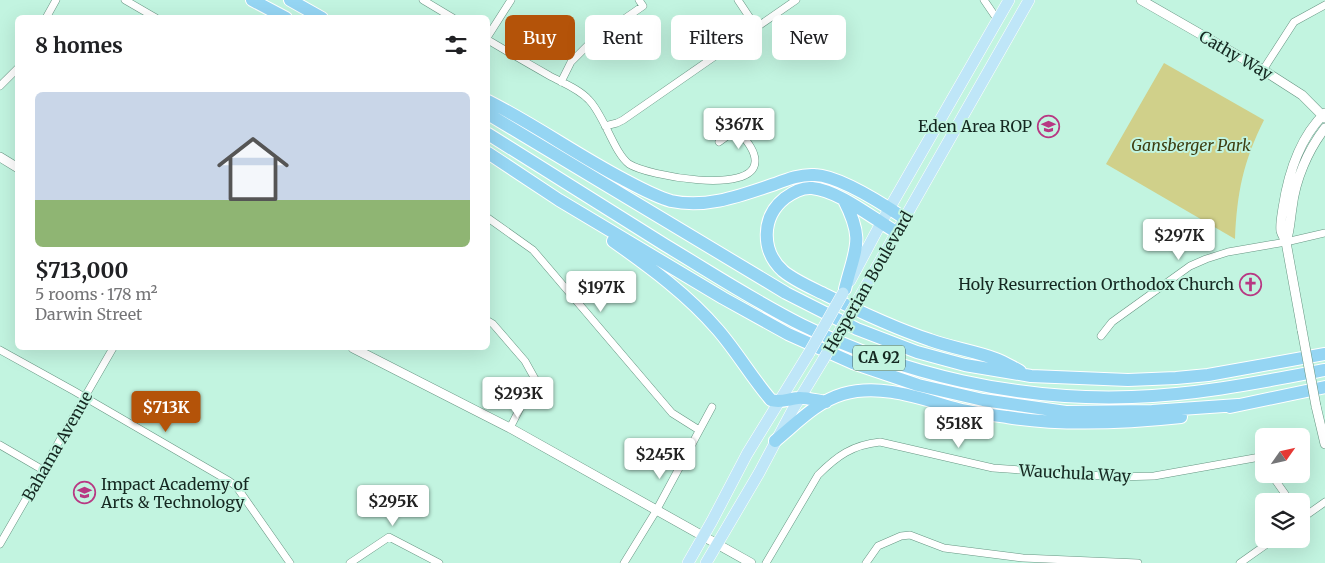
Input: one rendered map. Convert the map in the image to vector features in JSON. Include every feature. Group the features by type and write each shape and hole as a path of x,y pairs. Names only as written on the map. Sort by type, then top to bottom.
{"highway":[{"path":"251,0 274,15"},
{"path":"251,0 280,15"},
{"path":"290,0 317,15"},
{"path":"490,102 607,171 650,193 671,200 706,203 725,200 797,176 815,175 836,180 904,218"},
{"name":"CA 92","path":"490,115 772,286 857,328 918,352 965,365 1031,376 1095,380 1168,379 1224,372 1325,354"},
{"name":"CA 92","path":"490,135 773,310 846,345 923,372 1019,391 1067,396 1116,398 1173,395 1213,390 1325,370"},
{"path":"490,154 559,200 723,298 788,334 853,363 918,385 983,400 1066,412 1152,411 1238,405"},
{"path":"896,232 844,200 821,190 803,188 789,195 771,213 767,225 767,242 778,266 785,272 870,317 931,341 997,359 1031,376"},
{"path":"559,200 662,276 685,296 735,350 769,399 778,402 800,397 826,402"},
{"path":"844,200 852,217 857,236 857,246 844,291"},
{"path":"776,441 813,409 826,402 844,394 874,390 897,393 962,409 1052,422 1151,420 1207,414 1238,405 1325,387"}],"main road":[{"name":"Hesperian Boulevard","path":"688,563 747,454 809,353 1009,0"},
{"name":"Hesperian Boulevard","path":"706,563 756,478 800,397 880,263 1029,0"}],"street":[{"path":"48,15 56,0"},
{"path":"125,0 151,15"},
{"path":"423,0 448,15"},
{"path":"490,35 511,0"},
{"path":"561,82 571,62 590,42 643,6 639,0"},
{"path":"738,0 748,15"},
{"path":"762,23 796,0"},
{"path":"984,0 997,19"},
{"name":"Cathy Way","path":"1141,0 1264,70 1302,95 1324,115"},
{"path":"1264,70 1294,22 1325,5"},
{"path":"490,39 585,96 591,102 627,162 634,166 681,178 717,180 742,177 749,174 754,168 755,160 752,150 737,129"},
{"path":"605,126 623,120 709,60"},
{"path":"0,86 15,71"},
{"path":"719,142 758,114"},
{"path":"1324,115 1311,130 1299,152 1286,186 1281,231 1286,242 1316,406 1325,444"},
{"path":"1286,242 1290,229 1296,189 1307,157 1325,128"},
{"path":"0,157 15,166"},
{"path":"490,219 533,250 672,413 699,430"},
{"path":"1101,336 1112,322 1190,266 1228,252 1325,233"},
{"path":"490,322 525,361 535,379 510,428"},
{"path":"0,350 85,397 236,486 290,563"},
{"name":"Bahama Avenue","path":"0,542 112,350"},
{"path":"357,350 510,428 751,563"},
{"path":"624,563 656,511 712,407"},
{"name":"Wauchula Way","path":"766,563 818,475 827,465 853,447 880,442 993,468 1117,477 1154,476 1255,458"},
{"path":"0,444 43,470"},
{"path":"1310,512 1325,502"},
{"path":"866,563 878,546 901,536 910,535 944,548 1023,558 1138,563"},
{"path":"350,563 389,537 439,563"},
{"path":"1240,563 1261,548"}],"green space":[{"name":"Gansberger Park","path":"1164,63 1264,120 1251,150 1242,178 1237,207 1235,239 1106,164"}],"place":[{"name":"Eden Area ROP","path":"1048,126"},
{"name":"Holy Resurrection Orthodox Church","path":"1250,284"},
{"name":"Impact Academy of Arts & Technology","path":"85,493"}]}
